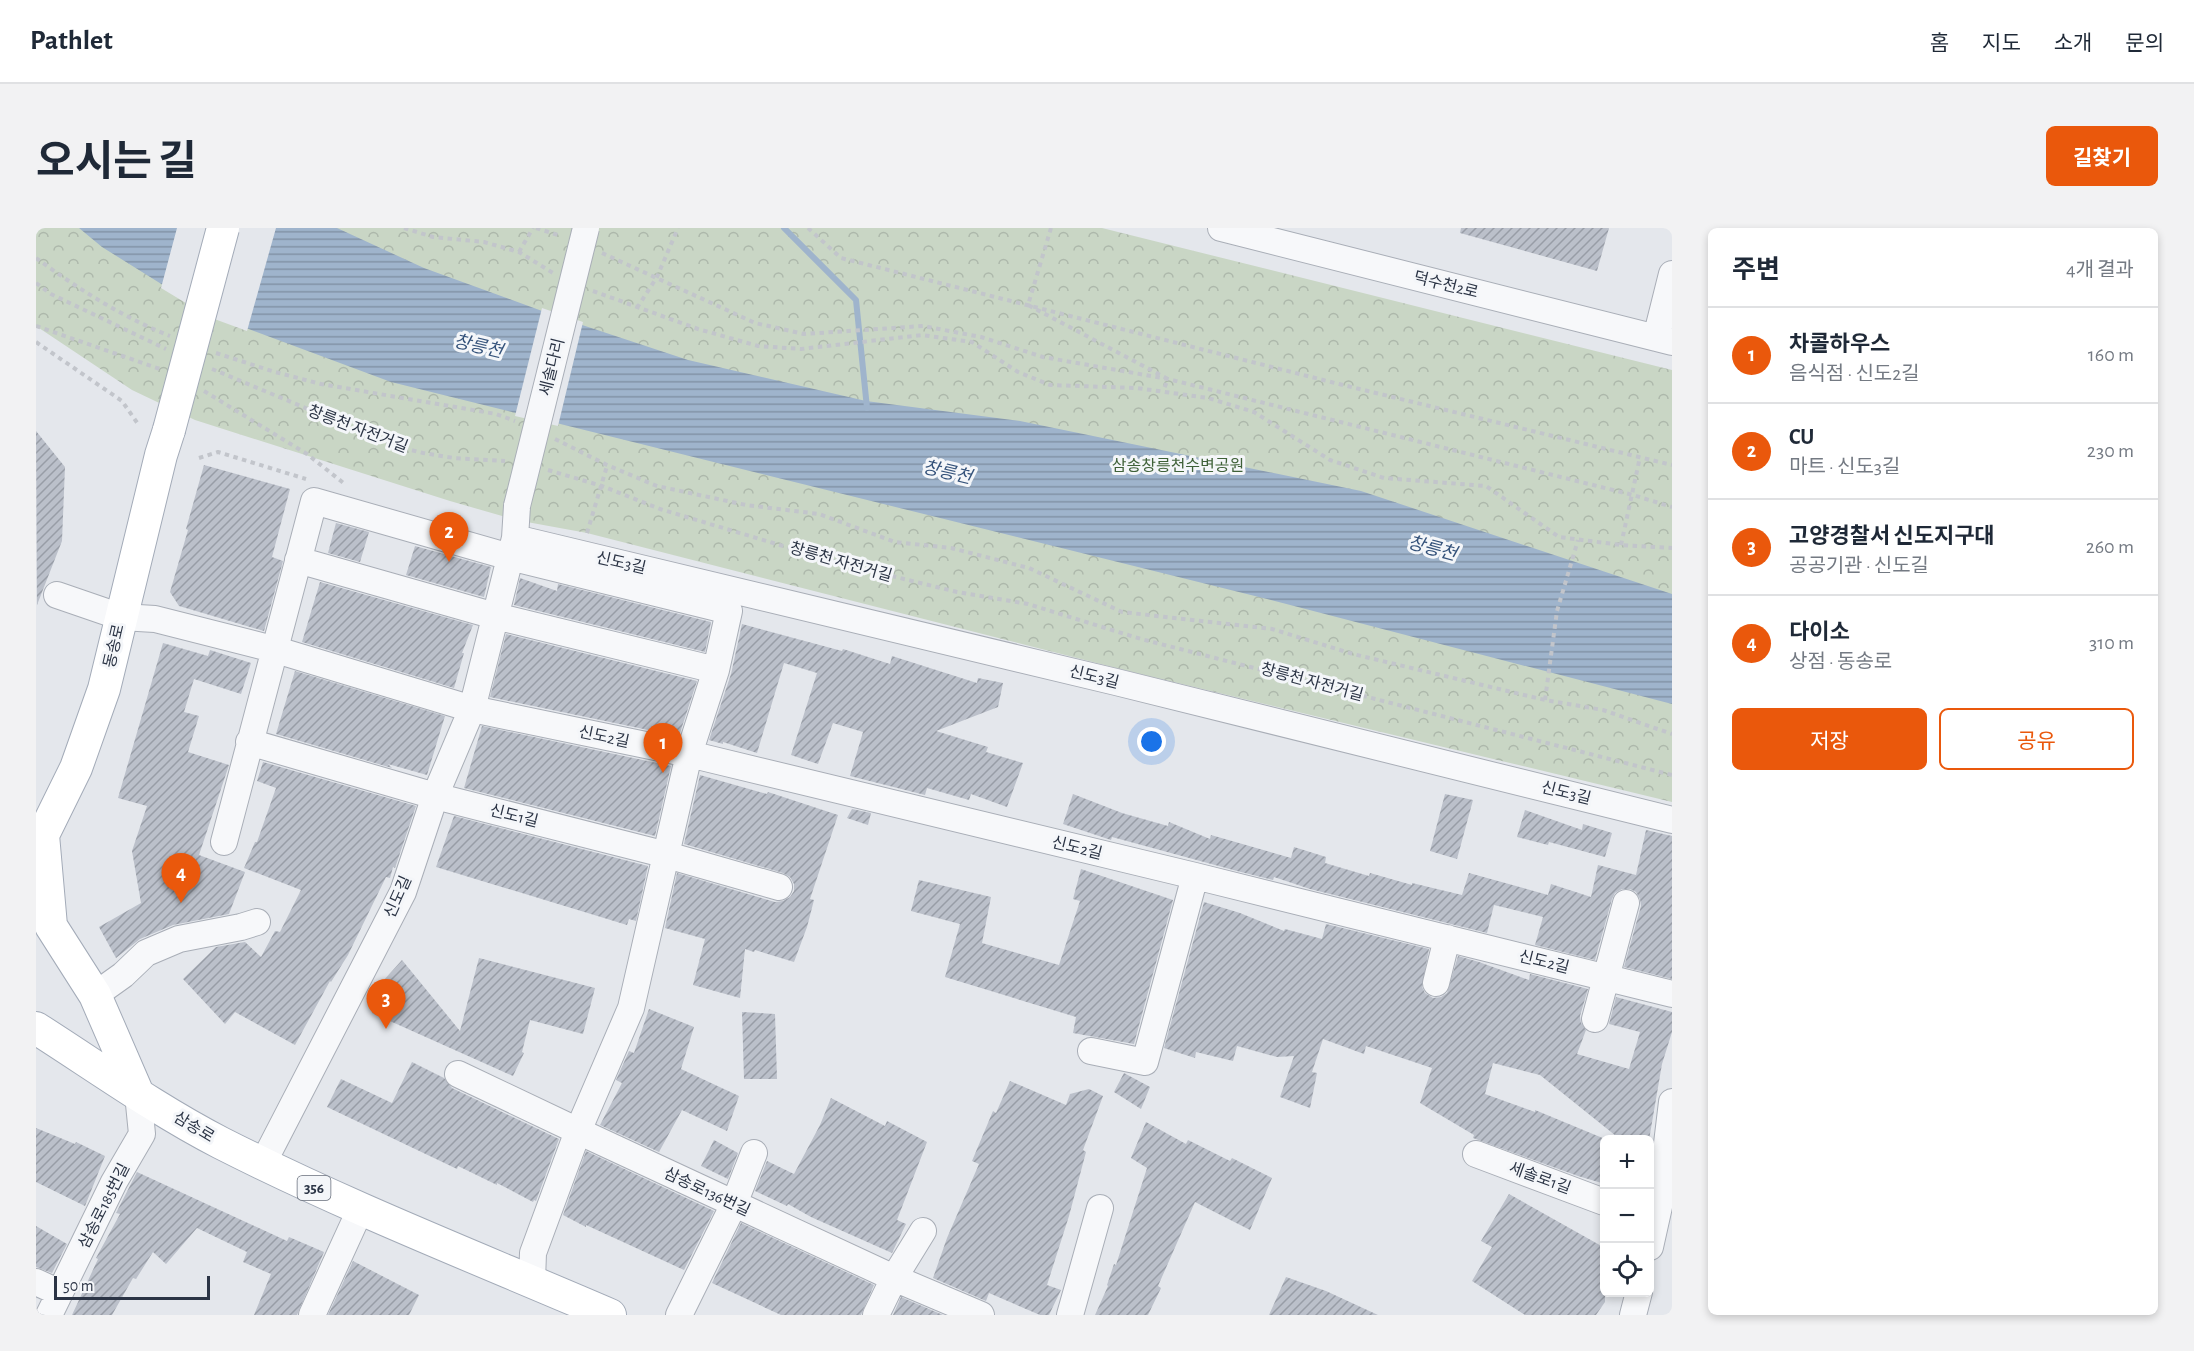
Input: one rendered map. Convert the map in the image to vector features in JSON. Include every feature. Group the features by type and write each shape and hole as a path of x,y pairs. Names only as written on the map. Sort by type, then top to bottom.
{"main road":[{"name":"동송로","path":"38,843 76,768 104,689 160,455 169,430 223,228"},
{"path":"38,843 51,926 95,995 138,1094"},
{"name":"삼송로","path":"36,1028 138,1094 218,1141 361,1208 610,1315"}],"street":[{"name":"덕수천2로","path":"1221,228 1664,340"},
{"name":"세솔다리","path":"517,506 580,238"},
{"path":"1664,340 1672,274"},
{"name":"신도3길","path":"298,560 314,501 512,547 729,611 716,670"},
{"name":"신도길","path":"263,1163 402,892 435,796 472,709 512,547 517,506"},
{"name":"신도3길","path":"512,547 585,555 1116,682 1672,820"},
{"path":"224,842 298,560 495,615 716,670 689,754 668,855 631,1008 578,1131 533,1253 532,1281"},
{"name":"신도2길","path":"57,595 121,617 155,619 273,649 472,709 689,754 1672,994"},
{"name":"신도1길","path":"249,742 435,796 668,855 779,887"},
{"path":"1091,1051 1146,1062 1195,876"},
{"path":"1595,1019 1626,903"},
{"path":"95,995 123,975 146,953 179,939 257,922"},
{"path":"1436,982 1447,938"},
{"name":"삼송로136번길","path":"458,1074 894,1278 981,1315"},
{"name":"삼송로185번길","path":"54,1304 114,1182 142,1134 138,1094"},
{"path":"1651,1243 1661,1203 1672,1102"},
{"path":"680,1315 734,1204 754,1153"},
{"name":"세솔로1길","path":"1476,1154 1600,1200"},
{"path":"312,1315 361,1208"},
{"path":"1070,1315 1100,1208"},
{"path":"876,1315 894,1278 922,1231"},
{"path":"36,1282 54,1304"},
{"path":"1633,1315 1638,1297"}],"path":[{"path":"404,228 433,237 484,242 519,252 556,275"},
{"path":"519,252 535,228 580,238 755,323 804,334 923,326 981,337 1043,357 1168,379 1633,495 1672,507"},
{"path":"637,308 657,277 678,228"},
{"path":"808,228 841,258 1327,381 1672,465"},
{"path":"1028,305 1051,228"},
{"path":"36,258 65,279 147,327 179,339"},
{"path":"36,284 51,294 175,354"},
{"path":"586,288 698,329 758,346 801,349 922,335 972,342 1018,372 1050,385 1137,388 1208,398 1254,412 1330,460 1384,478 1486,486 1559,537 1621,545 1672,548"},
{"path":"1028,305 1168,379"},
{"path":"36,326 168,372"},
{"path":"36,342 123,401 138,424"},
{"path":"212,351 275,372 321,384 496,414 516,421"},
{"name":"창릉천 자전거길","path":"207,367 399,447 443,456 508,462"},
{"path":"1163,392 1168,379"},
{"path":"198,387 307,454 351,489"},
{"path":"546,435 657,486 746,505 819,514 895,542 951,548 1029,568 1122,612 1272,629 1353,654 1545,700 1603,710 1672,734"},
{"path":"1621,545 1640,457"},
{"path":"585,555 587,533 607,465"},
{"name":"창릉천 자전거길","path":"540,467 602,486 660,509 843,564 957,592 1028,604 1141,639 1672,775"},
{"path":"1545,700 1557,611 1578,540"}],"green space":[{"name":"삼송창릉천수변공원","path":"36,228 1102,228 1672,370 1672,802 1132,672 587,533 516,520 195,420 132,390 36,326"}],"water":[{"name":"창릉천","path":"79,228 337,228 424,268 564,319 688,360 866,401 1020,421 1361,491 1672,594 1672,704 1271,600 391,382 211,315 102,247"}],"pier":[{"path":"177,228 276,228 247,331 209,317 161,288"},
{"path":"542,308 583,322 558,426 515,416"}],"building":[{"path":"1461,228 1609,228 1597,271 1460,233"},
{"path":"36,431 65,467 62,541 37,605"},
{"path":"204,465 290,489 272,557 283,561 264,631 179,606 170,592"},
{"path":"336,523 369,532 360,562 328,553"},
{"path":"415,546 491,567 484,597 406,575"},
{"path":"520,578 557,591 558,584 711,622 705,652 514,605"},
{"path":"320,582 473,625 462,653 464,653 454,688 302,642"},
{"path":"742,624 842,651 843,649 890,664 892,656 977,683 978,678 1003,683 998,707 936,731 988,747 986,752 1023,763 1007,807 971,794 969,800 927,788 925,795 850,776 863,732 833,723 818,764 791,755 817,673 784,663 757,753 709,740 731,674"},
{"path":"506,634 697,681 680,733 677,736 490,697"},
{"path":"163,643 208,656 210,650 251,663 241,694 194,679 184,712 199,716 188,752 229,765 199,855 245,872 229,914 173,925 140,939 116,958 99,927 141,903 132,851 147,806 118,798"},
{"path":"295,671 445,716 427,775 388,764 392,768 276,734"},
{"path":"482,726 671,766 655,836 464,788"},
{"path":"263,762 416,806 390,878 386,877 348,955 330,981 295,1045 235,1012 225,1024 183,979 216,947 245,942 261,957 275,931 280,932 301,890 244,868 257,842 276,788 257,781"},
{"path":"700,775 767,794 768,792 838,815 810,899 814,900 794,962 745,949 740,998 693,985 705,939 665,928 677,873 775,902 790,897 794,891 794,884 790,877 783,873 684,844"},
{"path":"1073,794 1122,813 1168,826 1169,822 1210,839 1211,835 1291,858 1294,847 1326,857 1325,863 1369,876 1370,873 1412,885 1412,883 1462,895 1469,873 1548,895 1551,884 1591,897 1598,865 1636,875 1646,830 1672,836 1672,979 1624,967 1641,906 1636,892 1630,889 1622,889 1615,893 1612,899 1595,960 1535,945 1543,917 1494,905 1487,933 1310,889 1274,877 1273,880 1112,837 1111,840 1063,824"},
{"path":"1445,794 1473,800 1457,859 1430,851"},
{"path":"852,809 871,813 868,825 847,818"},
{"path":"1525,810 1582,830 1583,824 1612,833 1605,857 1549,842 1548,845 1517,837"},
{"path":"454,816 648,866 636,921 629,919 627,925 436,867"},
{"path":"1081,869 1173,900 1134,1044 1073,1033 1076,1017 945,977 960,924 911,911 919,880 991,897 982,943 1059,965 1080,901 1073,899"},
{"path":"1204,902 1240,913 1284,931 1285,929 1322,939 1326,924 1429,949 1422,987 1425,993 1433,998 1447,993 1458,956 1529,980 1530,974 1588,989 1580,1016 1581,1023 1586,1030 1577,1054 1629,1069 1640,1032 1609,1024 1616,997 1672,1012 1672,1032 1662,1064 1650,1135 1615,1135 1540,1075 1493,1063 1485,1094 1535,1112 1535,1110 1600,1137 1600,1183 1473,1138 1474,1135 1420,1103 1432,1068 1366,1046 1364,1054 1323,1039 1312,1072 1317,1073 1310,1108 1280,1097 1294,1056 1277,1057 1237,1046 1233,1061 1196,1052 1195,1058 1164,1048"},
{"path":"479,958 595,988 583,1034 530,1020 522,1052 524,1053 513,1076 372,1013 387,983 383,981 402,960 460,1031"},
{"path":"649,1009 694,1027 681,1069 739,1096 727,1131 682,1110 659,1152 600,1125 622,1083 616,1080 629,1051 634,1053"},
{"path":"742,1012 775,1014 777,1079 744,1079"},
{"path":"412,1062 444,1078 452,1088 559,1139 536,1201 533,1202 458,1166 457,1169 327,1107 341,1079 392,1103"},
{"path":"1124,1073 1150,1087 1141,1109 1114,1092"},
{"path":"1010,1081 1066,1105 1070,1094 1089,1089 1103,1096 1083,1150 1086,1152 1069,1216 1047,1285 1061,1290 1049,1315 1040,1315 989,1293 986,1301 933,1278 947,1238 979,1164 972,1161 993,1111 996,1113"},
{"path":"831,1098 885,1126 887,1121 927,1142 897,1220 906,1224 892,1253 755,1191 767,1161 794,1174 820,1125"},
{"path":"1146,1122 1186,1144 1188,1140 1230,1161 1232,1158 1272,1178 1250,1230 1195,1202 1158,1286 1161,1288 1148,1315 1095,1315 1108,1286 1114,1264 1116,1265 1147,1168 1131,1158"},
{"path":"36,1128 75,1144 76,1142 105,1156 85,1206 36,1182"},
{"path":"714,1140 738,1153 728,1179 701,1166"},
{"path":"586,1151 714,1211 684,1270 563,1215"},
{"path":"137,1172 287,1241 289,1237 324,1252 297,1315 254,1315 271,1274 243,1262 247,1252 197,1228 166,1264 153,1252 136,1279 133,1278 112,1315 72,1315 98,1259 96,1258 120,1214 116,1213"},
{"path":"1509,1194 1600,1245 1600,1297 1605,1297 1605,1302 1596,1315 1525,1315 1472,1281 1492,1247 1481,1241"},
{"path":"741,1223 874,1285 861,1315 781,1315 712,1283"},
{"path":"36,1226 67,1244 52,1273 36,1267"},
{"path":"353,1261 419,1295 409,1315 328,1315"},
{"path":"1286,1277 1326,1291 1378,1315 1269,1315"},
{"path":"901,1297 943,1315 893,1315"}],"waterway":[{"path":"784,228 856,300 867,408"}],"place":[{"name":"CU","path":"449,562"},
{"name":"차콜하우스","path":"663,773"},
{"name":"다이소","path":"181,903"},
{"name":"고양경찰서 신도지구대","path":"386,1029"}]}
